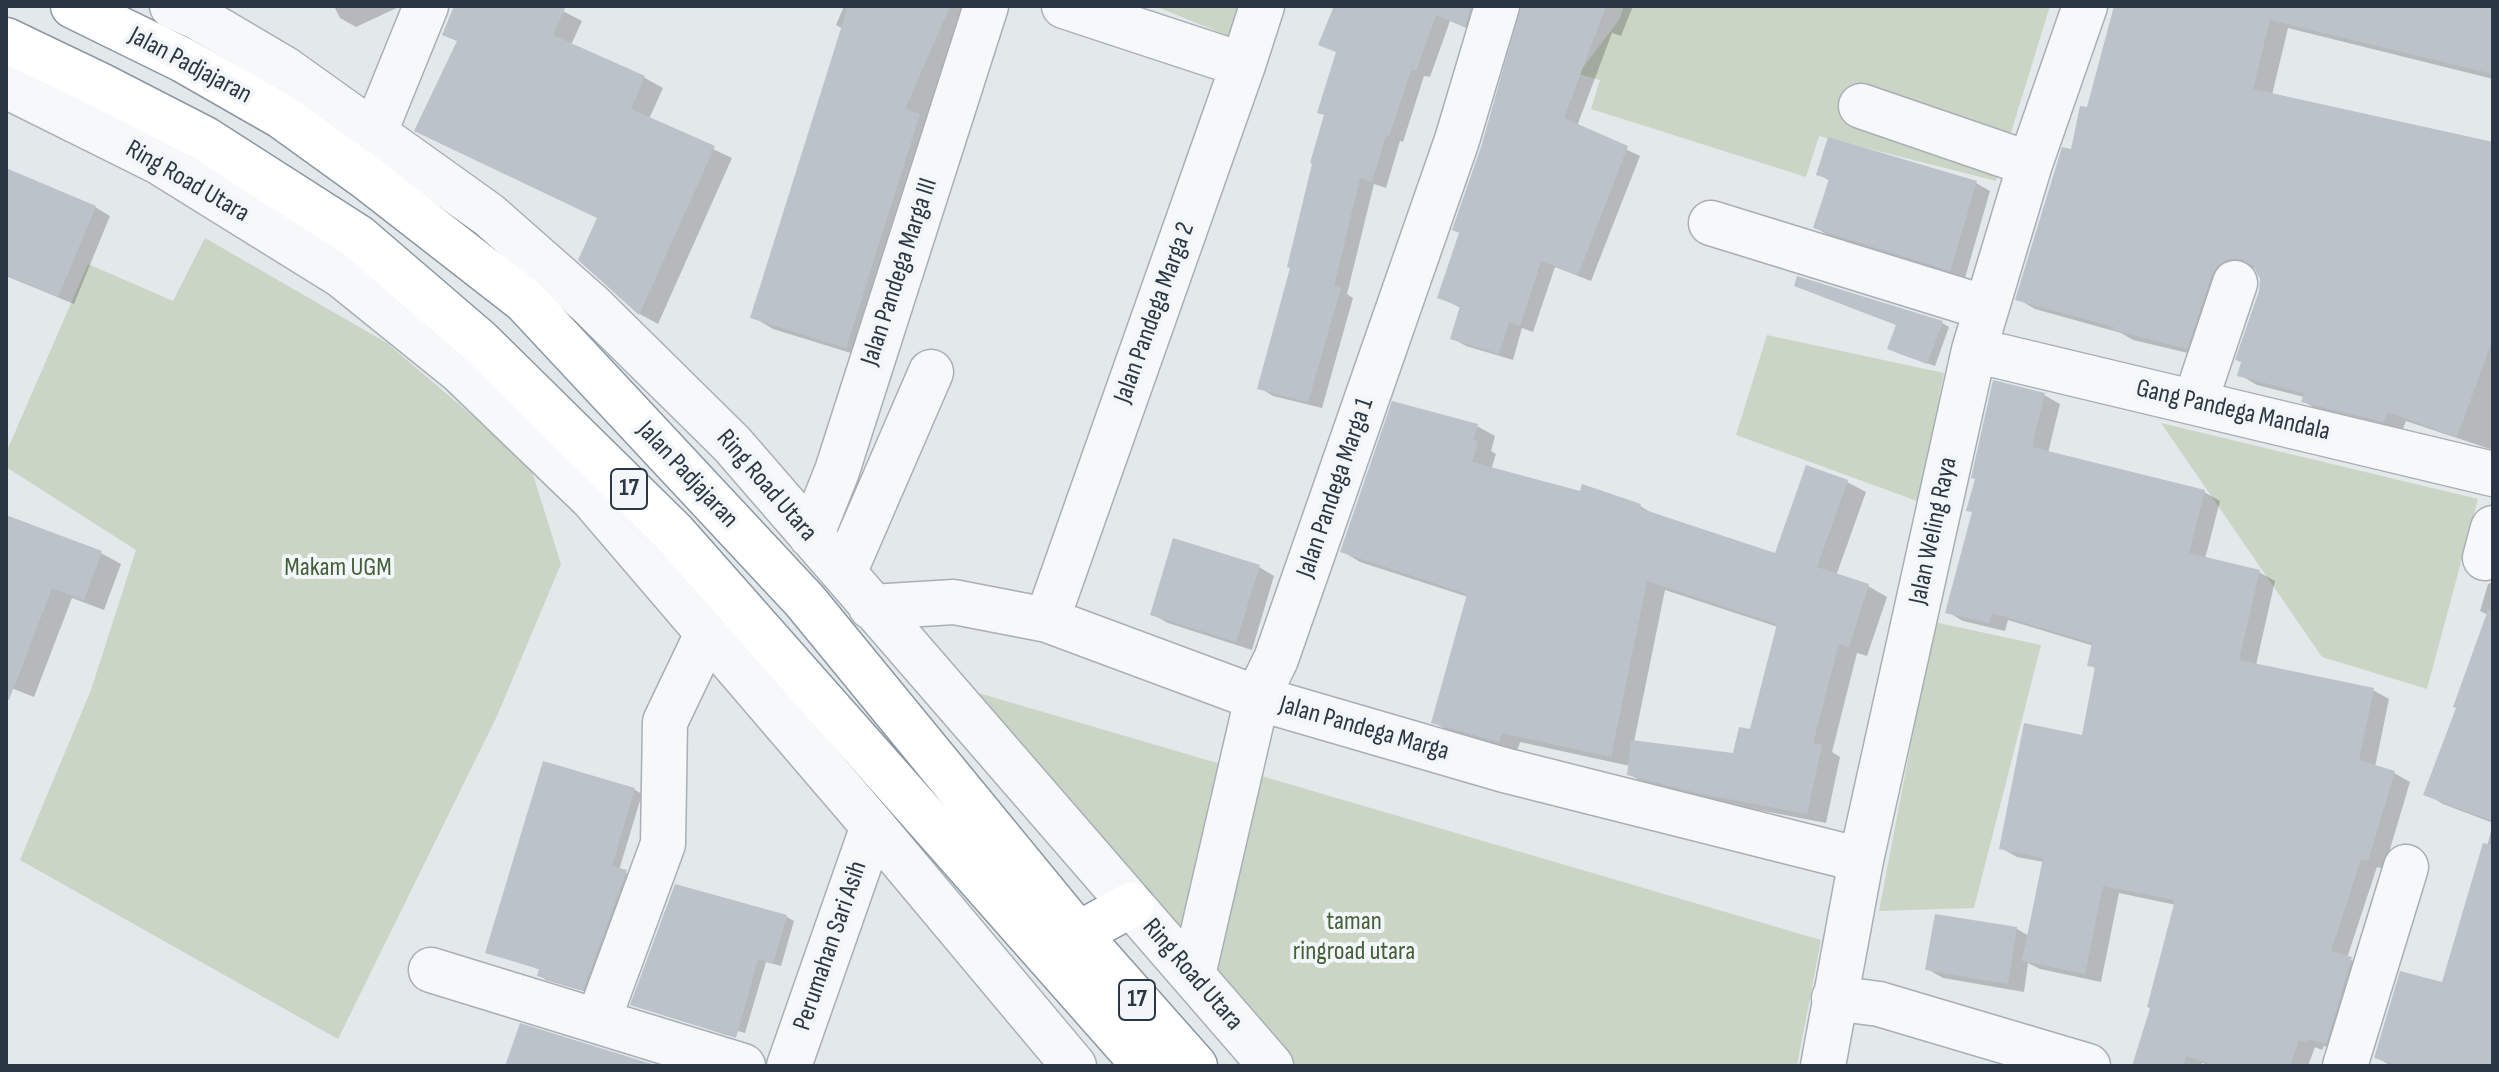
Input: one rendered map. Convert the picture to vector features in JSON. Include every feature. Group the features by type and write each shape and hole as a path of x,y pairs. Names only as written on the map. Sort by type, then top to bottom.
{"highway":[{"name":"Jalan Padjajaran","path":"73,6 183,60 281,116 367,178 525,301 805,601 1078,934 1195,1066"},
{"name":"Jalan Padjajaran","path":"6,40 205,139 358,237 479,341 675,534 1145,1066"},
{"path":"1078,934 1131,905"}],"street":[{"name":"Ring Road Utara","path":"172,6 197,17 285,69 489,215 591,305 732,444 1271,1066"},
{"path":"374,134 426,6"},
{"name":"Jalan Pandega Marga III","path":"811,536 837,471 986,6"},
{"path":"1064,6 1243,65"},
{"name":"Jalan Pandega Marga 2","path":"1047,620 1262,6"},
{"name":"Jalan Pandega Marga 1","path":"1193,975 1257,698 1276,659 1457,140 1497,6"},
{"name":"Jalan Weling Raya","path":"1823,1066 1861,860 1974,350 2030,164 2071,10"},
{"name":"Ring Road Utara","path":"6,86 159,162 341,275 460,371 592,498 1074,1066"},
{"path":"1861,106 2030,164"},
{"path":"1711,223 1986,308"},
{"path":"2195,402 2235,283"},
{"name":"Gang Pandega Mandala","path":"1974,350 2195,402 2489,460"},
{"path":"858,590 931,372"},
{"name":"Jalan Pandega Marga","path":"858,590 954,602 1047,620 1257,698 1504,770 1861,860"},
{"path":"598,1021 663,844 665,722 708,632"},
{"name":"Perumahan Sari Asih","path":"789,1066 873,826"},
{"path":"2345,1066 2406,867"},
{"path":"431,970 743,1066"},
{"path":"1834,998 1886,1006 2088,1066"}],"green space":[{"path":"1155,6 1250,6 1243,42"},
{"path":"1624,6 2050,6 1996,181 1819,136 1806,177 1591,109 1600,80 1578,74 1619,20"},
{"name":"Makam UGM","path":"205,238 387,343 530,465 561,564 497,716 338,1039 20,860 91,690 136,550 6,467 6,453 88,264 173,301"},
{"path":"1767,335 1944,373 1920,502 1736,435"},
{"path":"2161,423 2478,499 2427,689 2322,657"},
{"path":"1934,622 2041,645 1974,908 1879,911"},
{"name":"taman ringroad utara","path":"975,692 1821,940 1797,1066 1293,1066 988,720"}],"building":[{"path":"454,6 566,6 553,35 645,76 631,109 715,146 639,315 578,260 597,218 414,131 457,41 442,35"},
{"path":"848,6 950,6 905,109 920,114 846,348 750,318"},
{"path":"1334,6 1471,6 1465,27 1436,15 1416,71 1411,70 1389,136 1386,135 1372,182 1360,178 1334,286 1341,288 1308,402 1257,389 1290,268 1287,267 1310,163 1324,115 1317,113 1336,52 1318,45"},
{"path":"1521,6 1606,6 1564,118 1628,146 1578,275 1541,261 1520,326 1509,322 1499,354 1450,339 1460,306 1437,298 1459,233 1452,230 1481,147"},
{"path":"2114,6 2493,6 2493,74 2270,20 2253,89 2493,142 2493,338 2457,437 2388,412 2384,422 2301,402 2304,393 2237,376 2241,362 2235,360 2259,291 2260,279 2253,266 2242,259 2229,259 2218,265 2212,274 2187,349 2015,300 2062,147 2071,149 2080,106 2087,107"},
{"path":"1828,137 1977,181 1950,271 1813,228 1829,179 1816,175"},
{"path":"6,168 96,206 58,297 6,275"},
{"path":"1797,276 1943,321 1927,364 1887,349 1896,325 1794,286"},
{"path":"1993,380 2045,393 2032,447 2205,490 2189,553 2260,570 2239,660 2374,688 2359,760 2395,771 2368,861 2361,859 2331,951 2352,957 2326,1044 2299,1040 2290,1066 2218,1066 2186,1056 2183,1066 2132,1066 2150,1008 2147,1007 2175,900 2103,886 2085,974 2022,961 2043,858 1999,849 2024,723 2082,735 2095,667 2087,666 2092,643 1992,613 1989,623 1945,613 1972,512 1966,511 1975,479 1971,478"},
{"path":"1392,401 1478,424 1473,440 1478,441 1472,462 1580,491 1582,484 1641,504 1639,508 1775,553 1806,465 1848,480 1817,567 1869,584 1849,647 1839,644 1813,743 1822,745 1807,814 1697,793 1627,775 1631,740 1733,753 1739,727 1750,729 1777,624 1647,581 1611,757 1502,733 1499,742 1431,723 1467,594 1340,552"},
{"path":"6,515 102,551 84,600 52,588 9,700 6,699"},
{"path":"1173,538 1260,565 1236,642 1150,615"},
{"path":"2488,610 2493,611 2493,821 2423,795"},
{"path":"543,761 635,788 612,866 627,870 583,990 537,976 539,969 485,953"},
{"path":"2483,843 2493,845 2493,1066 2400,1066 2374,1058 2400,971 2442,982"},
{"path":"675,884 787,915 773,964 758,959 736,1038 630,1005"},
{"path":"1935,914 2017,927 2008,984 1925,970"},
{"path":"520,1023 658,1066 505,1066"}]}
